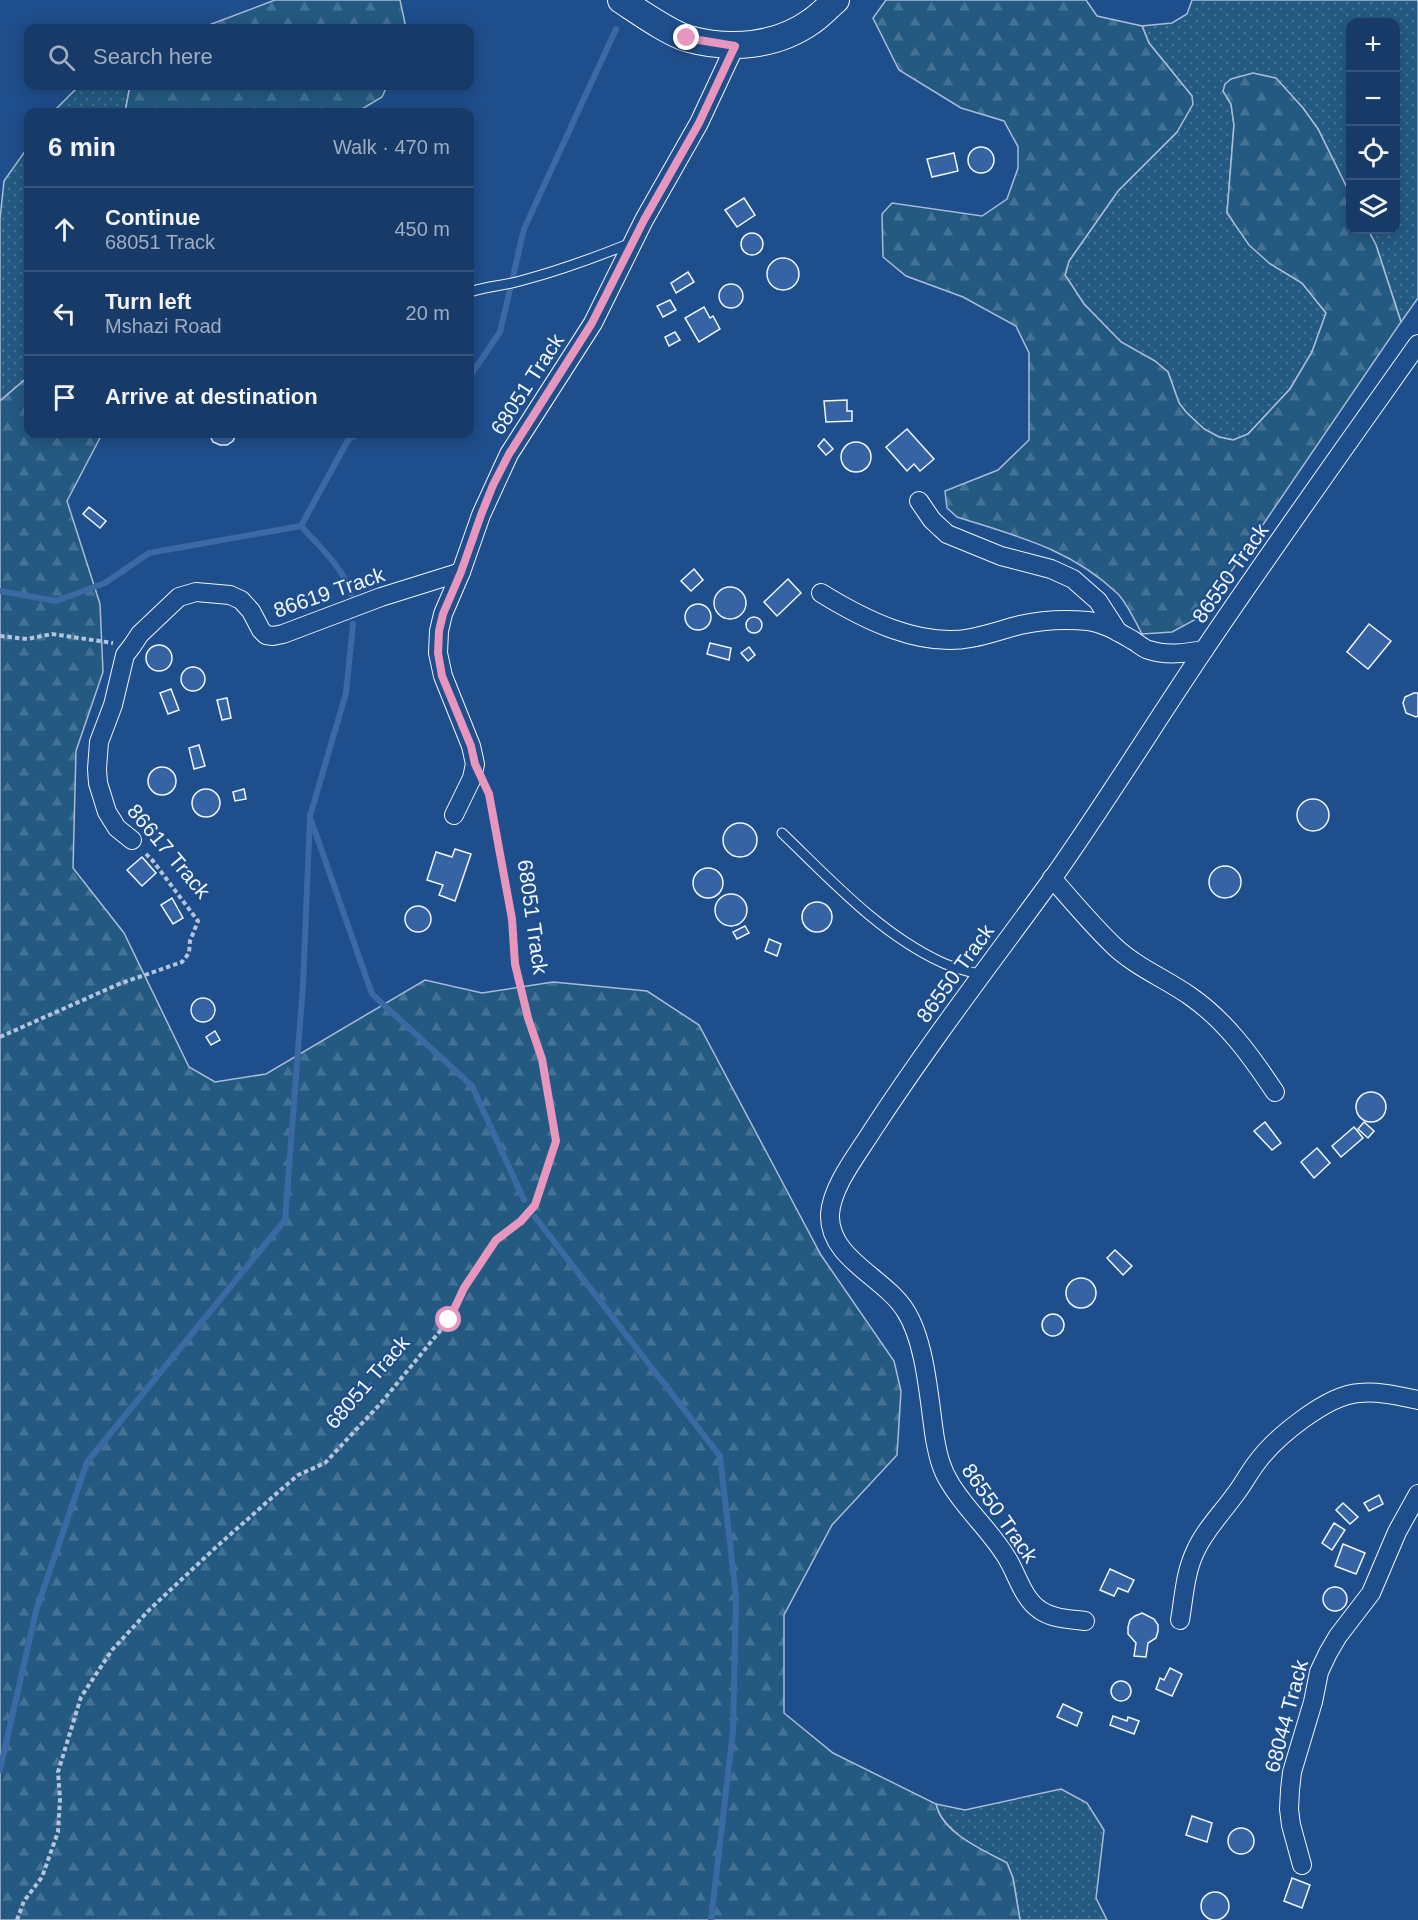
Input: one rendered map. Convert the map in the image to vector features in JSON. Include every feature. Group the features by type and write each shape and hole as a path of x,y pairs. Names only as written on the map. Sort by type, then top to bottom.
{"street":[{"path":"621,0 687,38 735,46 777,39 811,22 836,0"},
{"name":"68051 Track","path":"475,764 471,746 442,676 438,653 439,631 443,614 481,515 509,454 592,323 633,242 699,123 735,46"},
{"name":"86550 Track","path":"1085,1621 1058,1618 1039,1610 1026,1595 1005,1553 952,1486 942,1468 938,1452 924,1365 915,1330 907,1312 895,1296 839,1247 830,1218 832,1199 847,1171 896,1095 1052,878 1204,650 1418,344"},
{"path":"919,501 932,520 947,534 1001,556 1051,569 1073,579 1098,601 1118,632"},
{"name":"86619 Track","path":"132,646 140,634 178,597 196,592 230,595 241,600 251,611 261,630 266,635 273,636 381,597 461,572"},
{"path":"821,593 850,611 888,628 937,640 970,639 1047,620 1092,622 1118,632 1148,650 1174,654 1204,650"},
{"name":"86617 Track","path":"132,646 125,655 113,705 99,742 97,769 98,783 107,812 117,828 132,840"},
{"path":"454,815 472,778 475,764"},
{"path":"1052,878 1114,946 1133,962 1163,978 1192,998 1219,1020 1248,1052 1275,1092"},
{"path":"1180,1620 1187,1577 1194,1553 1206,1532 1259,1460 1278,1441 1310,1414 1332,1400 1358,1393 1383,1394 1418,1400"},
{"name":"68044 Track","path":"1302,1865 1291,1825 1290,1790 1292,1772 1313,1702 1319,1672 1338,1636 1371,1593 1397,1533 1418,1494"}],"lane":[{"path":"474,291 517,282 576,265 633,242"},
{"path":"782,833 852,901 885,928 943,963 981,975"}],"path":[{"path":"0,636 27,639 52,634 132,646"},
{"name":"68051 Track","path":"17,1920 24,1901 42,1877 58,1832 60,1799 58,1772 81,1697 112,1650 150,1609 249,1517 298,1475 325,1463 381,1403 449,1320 464,1288 496,1240 521,1221 535,1205 556,1141 542,1059 528,1018 515,964 512,919 489,794 475,764"},
{"name":"86617 Track","path":"0,1037 119,984 182,962 189,953 190,941 198,921 153,861 132,840"}],"green space":[{"path":"275,0 400,0 405,24 212,24"},
{"path":"886,0 1086,0 1097,16 1142,26 1149,43 1192,96 1193,104 1177,132 1118,191 1069,261 1065,275 1084,304 1121,342 1155,361 1168,372 1179,403 1186,412 1204,429 1219,437 1233,440 1248,434 1290,389 1312,352 1326,313 1302,283 1269,263 1249,245 1227,213 1234,125 1231,104 1223,91 1225,84 1231,79 1253,73 1276,78 1318,129 1346,186 1346,234 1370,234 1376,245 1401,322 1200,617 1172,632 1142,634 1118,594 1081,566 1022,538 957,517 947,508 945,491 998,470 1029,440 1029,353 1016,326 963,297 906,276 883,257 882,214 892,203 982,216 1007,199 1018,168 1018,147 1004,121 961,108 899,70 873,18"},
{"path":"1192,0 1418,0 1418,298 1401,322 1376,245 1370,234 1400,234 1400,18 1346,18 1346,186 1318,129 1303,108 1276,79 1223,91 1231,104 1234,125 1227,213 1269,263 1302,283 1326,313 1312,352 1290,389 1248,434 1234,440 1219,437 1204,429 1186,412 1179,403 1168,372 1155,361 1121,342 1084,304 1065,275 1069,261 1118,191 1177,132 1192,96 1149,43 1142,26 1172,23 1187,14"},
{"path":"75,90 129,90 126,108 57,108"},
{"path":"129,90 385,90 382,97 364,108 126,108"},
{"path":"24,153 24,380 0,401 0,219 4,181"},
{"path":"24,380 24,438 100,438 67,501 100,604 103,672 76,751 73,868 124,933 189,1067 215,1082 266,1074 425,980 482,993 553,982 647,991 699,1025 821,1255 894,1361 901,1391 897,1455 832,1525 784,1615 784,1713 833,1753 936,1804 946,1824 955,1832 1007,1863 1013,1878 1020,1920 0,1920 0,401"},
{"path":"1061,1789 1087,1803 1104,1830 1096,1898 1107,1920 1020,1920 1013,1878 1007,1863 955,1832 946,1824 936,1804 965,1810"}],"building":[{"path":"981,147 990,151 994,160 990,169 981,173 972,169 968,160 972,151"},
{"path":"954,153 958,171 932,177 927,159"},
{"path":"744,198 755,215 737,227 725,210"},
{"path":"752,233 760,236 763,244 760,252 752,255 744,252 741,244 744,236"},
{"path":"783,258 794,263 799,274 794,285 783,290 772,285 767,274 772,263"},
{"path":"688,272 694,282 676,293 671,283"},
{"path":"731,284 739,288 743,296 739,304 731,308 723,304 719,296 723,288"},
{"path":"670,300 676,310 663,317 657,306"},
{"path":"704,307 710,318 713,316 720,329 699,342 685,318"},
{"path":"675,332 680,340 669,346 665,337"},
{"path":"847,400 847,411 852,411 852,421 826,422 824,401"},
{"path":"907,429 934,459 920,471 914,464 907,471 886,447"},
{"path":"211,438 234,438 227,445 213,442"},
{"path":"824,439 833,449 826,455 818,446"},
{"path":"856,442 867,446 871,457 867,468 856,472 845,468 841,457 845,446"},
{"path":"89,507 106,521 100,528 83,514"},
{"path":"694,569 703,580 691,591 681,581"},
{"path":"788,579 801,593 777,616 764,602"},
{"path":"730,587 741,592 746,603 741,614 730,619 719,614 714,603 719,592"},
{"path":"698,604 707,608 711,617 707,626 698,630 689,626 685,617 689,608"},
{"path":"751,617 757,617 762,625 760,631 751,633 746,628 746,622"},
{"path":"1369,624 1391,641 1368,669 1347,652"},
{"path":"710,643 731,648 729,660 707,654"},
{"path":"159,645 168,649 172,658 168,667 159,671 150,667 146,658 150,649"},
{"path":"749,647 755,655 748,661 741,653"},
{"path":"193,667 201,671 205,679 201,687 193,691 185,687 181,679 185,671"},
{"path":"171,689 179,710 168,714 160,693"},
{"path":"1418,693 1418,716 1416,717 1406,713 1403,703 1405,697"},
{"path":"227,698 231,718 222,720 217,700"},
{"path":"199,745 205,766 194,769 189,748"},
{"path":"162,767 172,771 176,781 172,791 162,795 152,791 148,781 152,771"},
{"path":"206,789 216,793 220,803 216,813 206,817 196,813 192,803 196,793"},
{"path":"244,789 246,799 235,801 233,792"},
{"path":"1313,799 1325,803 1329,815 1325,827 1313,831 1301,827 1297,815 1301,803"},
{"path":"740,823 752,828 757,840 752,852 740,857 728,852 723,840 728,828"},
{"path":"455,849 471,854 455,901 439,895 443,885 427,880 436,852 452,857"},
{"path":"142,857 156,873 142,886 127,870"},
{"path":"1225,866 1237,870 1241,882 1237,894 1225,898 1213,894 1209,882 1213,870"},
{"path":"708,868 719,872 723,883 719,894 708,898 697,894 693,883 697,872"},
{"path":"731,894 743,898 747,910 743,922 731,926 719,922 715,910 719,898"},
{"path":"172,898 183,918 173,924 161,905"},
{"path":"817,902 828,906 832,917 828,928 817,932 806,928 802,917 806,906"},
{"path":"418,906 427,910 431,919 427,928 418,932 409,928 405,919 409,910"},
{"path":"745,926 749,933 737,939 733,932"},
{"path":"769,939 781,944 777,956 765,951"},
{"path":"203,998 211,1002 215,1010 211,1018 203,1022 195,1018 191,1010 195,1002"},
{"path":"215,1031 220,1040 211,1045 206,1037"},
{"path":"1371,1092 1382,1096 1386,1107 1382,1118 1371,1122 1360,1118 1356,1107 1360,1096"},
{"path":"1265,1122 1281,1143 1272,1150 1254,1131"},
{"path":"1364,1122 1374,1131 1368,1138 1358,1129"},
{"path":"1354,1127 1363,1138 1341,1157 1332,1146"},
{"path":"1317,1148 1330,1163 1314,1178 1301,1162"},
{"path":"1115,1250 1132,1266 1123,1275 1107,1258"},
{"path":"1081,1278 1092,1282 1096,1293 1092,1304 1081,1308 1070,1304 1066,1293 1070,1282"},
{"path":"1049,1314 1057,1314 1064,1321 1064,1329 1057,1336 1049,1336 1042,1329 1042,1321"},
{"path":"1379,1495 1383,1504 1369,1511 1364,1503"},
{"path":"1343,1503 1358,1517 1350,1524 1336,1510"},
{"path":"1334,1523 1345,1530 1332,1550 1322,1543"},
{"path":"1343,1544 1365,1553 1356,1574 1335,1566"},
{"path":"1110,1569 1134,1580 1128,1592 1118,1588 1114,1596 1100,1590"},
{"path":"1335,1587 1344,1590 1347,1599 1344,1608 1335,1611 1326,1608 1323,1599 1326,1590"},
{"path":"1142,1613 1154,1619 1158,1625 1156,1638 1148,1643 1146,1657 1134,1656 1136,1643 1128,1634 1130,1620"},
{"path":"1170,1668 1182,1674 1172,1696 1156,1689 1160,1678 1164,1680"},
{"path":"1117,1681 1125,1681 1131,1687 1131,1695 1125,1701 1117,1701 1111,1695 1111,1687"},
{"path":"1063,1704 1082,1713 1077,1726 1057,1717"},
{"path":"1113,1716 1127,1721 1128,1717 1139,1721 1134,1734 1110,1725"},
{"path":"1192,1816 1212,1823 1207,1842 1186,1835"},
{"path":"1241,1828 1250,1832 1254,1841 1250,1850 1241,1854 1232,1850 1228,1841 1232,1832"},
{"path":"1292,1878 1310,1885 1302,1908 1284,1901"},
{"path":"1215,1892 1225,1896 1229,1906 1225,1916 1215,1920 1205,1916 1201,1906 1205,1896"}],"waterway":[{"path":"474,370 500,332 524,229 616,29"},
{"path":"351,438 348,440 301,526 336,566 351,594"},
{"path":"0,591 56,601 105,583 149,553 301,526"},
{"path":"0,1770 36,1611 87,1462 285,1220 303,985 310,816 346,693 353,624"},
{"path":"311,820 372,994 472,1086 524,1200"},
{"path":"535,1217 720,1456 736,1596 733,1731 711,1920"}],"route":[{"path":"449,1320 464,1288 496,1240 521,1221 535,1205 556,1141 542,1059 528,1018 515,964 512,919 489,794 475,764 471,746 442,676 438,653 439,631 443,614 493,485 509,454 592,323 644,220 699,123 735,46 687,38"}]}
